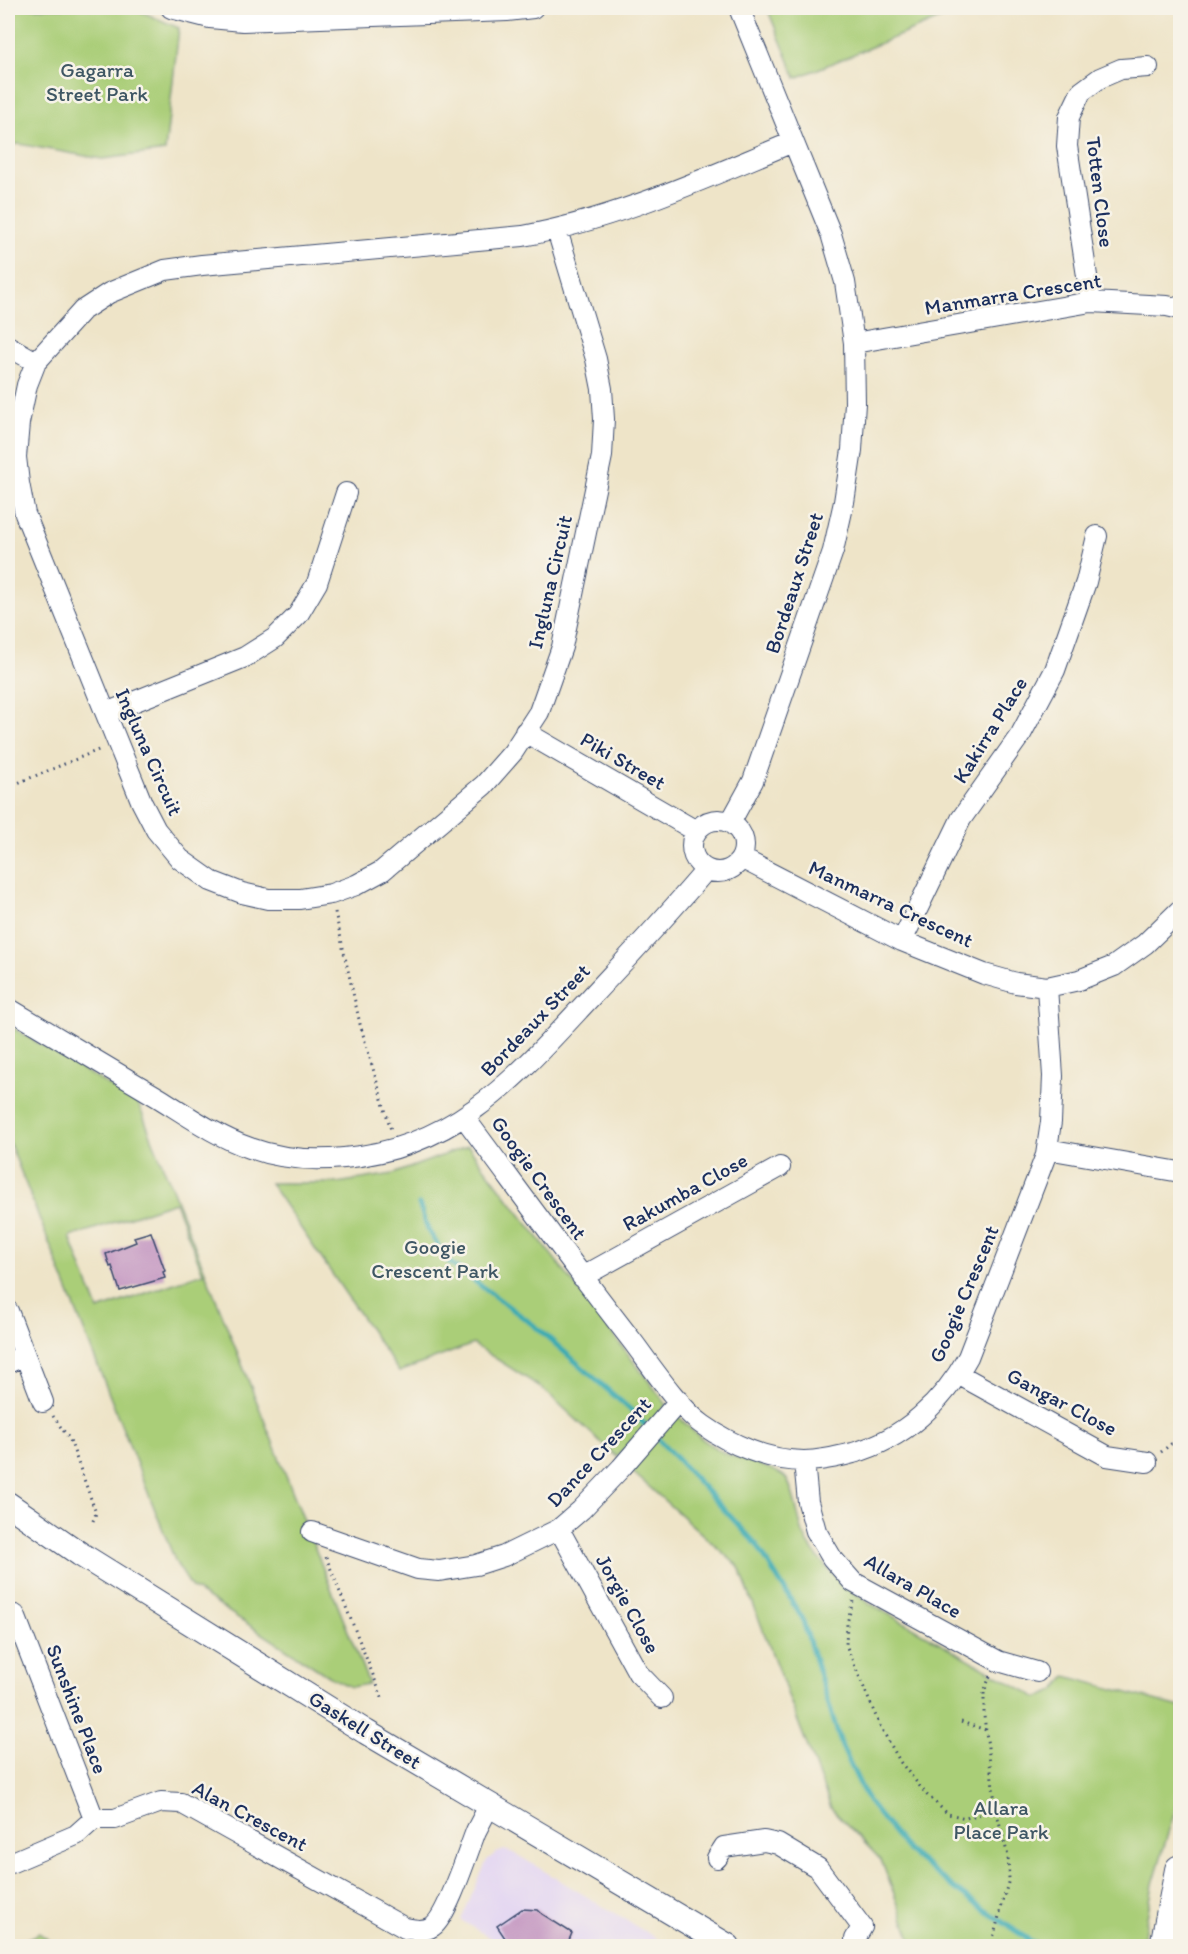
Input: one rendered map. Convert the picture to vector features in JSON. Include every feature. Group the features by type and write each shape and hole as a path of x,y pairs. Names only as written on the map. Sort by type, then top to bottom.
{"main road":[{"path":"1165,1947 1180,1870"}],"street":[{"path":"171,8 210,18 243,21 533,8"},
{"name":"Bordeaux Street","path":"730,823 753,781 833,551 852,450 855,403 854,343 845,282 831,234 739,8"},
{"name":"Totten Close","path":"1091,302 1067,146 1069,117 1081,92 1100,78 1122,69 1148,67"},
{"name":"Ingluna Circuit","path":"557,230 596,359 602,389 604,419 602,456 562,647 538,711 513,752 484,785 399,857 364,881 331,894 300,899 268,899 242,893 211,881 180,859 156,830 142,803 25,514 16,457 27,385 36,363 83,310 109,293 165,270 523,236 557,230 631,208 793,142"},
{"name":"Manmarra Crescent","path":"854,343 1091,302 1167,306 1180,309"},
{"path":"8,346 36,363"},
{"path":"106,713 245,657 276,638 298,615 317,583 346,493"},
{"name":"Kakirra Place","path":"902,941 961,819 1021,734 1055,670 1086,582 1097,536"},
{"name":"Piki Street","path":"525,732 696,831"},
{"path":"716,819 730,823 737,828 744,842 744,850 737,865 722,872 706,870 694,857 692,839 696,831 701,825 716,819"},
{"name":"Manmarra Crescent","path":"741,858 902,941 984,974 1016,983 1047,987 1079,980 1114,966 1145,944 1180,910"},
{"name":"Bordeaux Street","path":"8,1008 212,1129 250,1148 284,1157 322,1160 357,1157 397,1149 425,1139 464,1117 491,1098 526,1067 673,909 706,870"},
{"name":"Googie Crescent","path":"464,1117 582,1277 679,1401 701,1424 725,1439 756,1452 804,1461 832,1459 892,1437 917,1421 940,1398 958,1374 972,1346 1047,1149 1053,1076 1047,987"},
{"path":"1047,1149 1180,1172"},
{"name":"Rakumba Close","path":"582,1277 780,1167"},
{"path":"8,1311 16,1359 43,1402"},
{"name":"Gangar Close","path":"958,1374 1107,1455 1147,1462"},
{"name":"Dance Crescent","path":"312,1532 418,1569 439,1571 476,1565 504,1556 559,1529 581,1510 679,1401"},
{"name":"Allara Place","path":"804,1461 808,1502 816,1531 832,1558 853,1582 998,1662 1037,1672"},
{"name":"Gaskell Street","path":"8,1504 80,1554 356,1726 728,1947"},
{"name":"Jorgie Close","path":"559,1529 638,1672 662,1698"},
{"name":"Sunshine Place","path":"15,1616 94,1819"},
{"name":"Alan Crescent","path":"8,1864 76,1834 94,1819 114,1819 161,1802 181,1803 405,1928 420,1931 433,1926 440,1918 477,1828 489,1806"},
{"path":"717,1858 724,1847 764,1841 778,1844 818,1868 862,1927 855,1939"}],"path":[{"path":"8,787 116,742"},
{"path":"331,894 360,1024 397,1149"},
{"path":"43,1402 70,1440 96,1513 93,1521"},
{"path":"312,1532 325,1555 383,1700"},
{"path":"853,1582 855,1595 847,1623 846,1645 880,1726 901,1763 927,1795 948,1814 966,1818 996,1810"},
{"path":"991,1947 1009,1879 1008,1856 996,1810 986,1730 984,1692 991,1672 998,1662"},
{"path":"960,1722 986,1730"}],"shaded area":[{"path":"504,1850 514,1853 669,1946 503,1946 461,1920 487,1860"}],"green space":[{"name":"Gagarra Street Park","path":"8,8 133,8 179,28 165,151 102,159 19,144 8,145"},
{"path":"767,8 946,8 949,15 796,78"},
{"path":"8,1025 138,1103 369,1684 351,1687 328,1676 192,1588 176,1563 8,1139","holes":["175,1202 203,1273 98,1310 70,1237"]},
{"name":"Googie Crescent Park","path":"468,1146 667,1405 617,1457 542,1388 473,1344 399,1372 270,1183 337,1183 393,1174"},
{"name":"Allara Place Park","path":"675,1412 693,1431 714,1447 729,1455 774,1470 785,1477 808,1543 822,1563 840,1581 869,1603 1038,1698 1055,1691 1066,1676 1180,1707 1180,1793 1153,1884 1142,1946 914,1946 881,1860 831,1808 739,1567 628,1468"},
{"path":"39,1933 57,1946 12,1946"}],"building":[{"path":"151,1232 165,1271 163,1272 165,1278 120,1291 106,1254 136,1242 134,1237"},
{"path":"522,1909 538,1910 572,1933 566,1947 511,1947 497,1926"}],"waterway":[{"path":"419,1204 429,1232 449,1262 536,1327 633,1412 757,1545 802,1618 842,1747 868,1801 908,1851 963,1895 1038,1946"}]}
